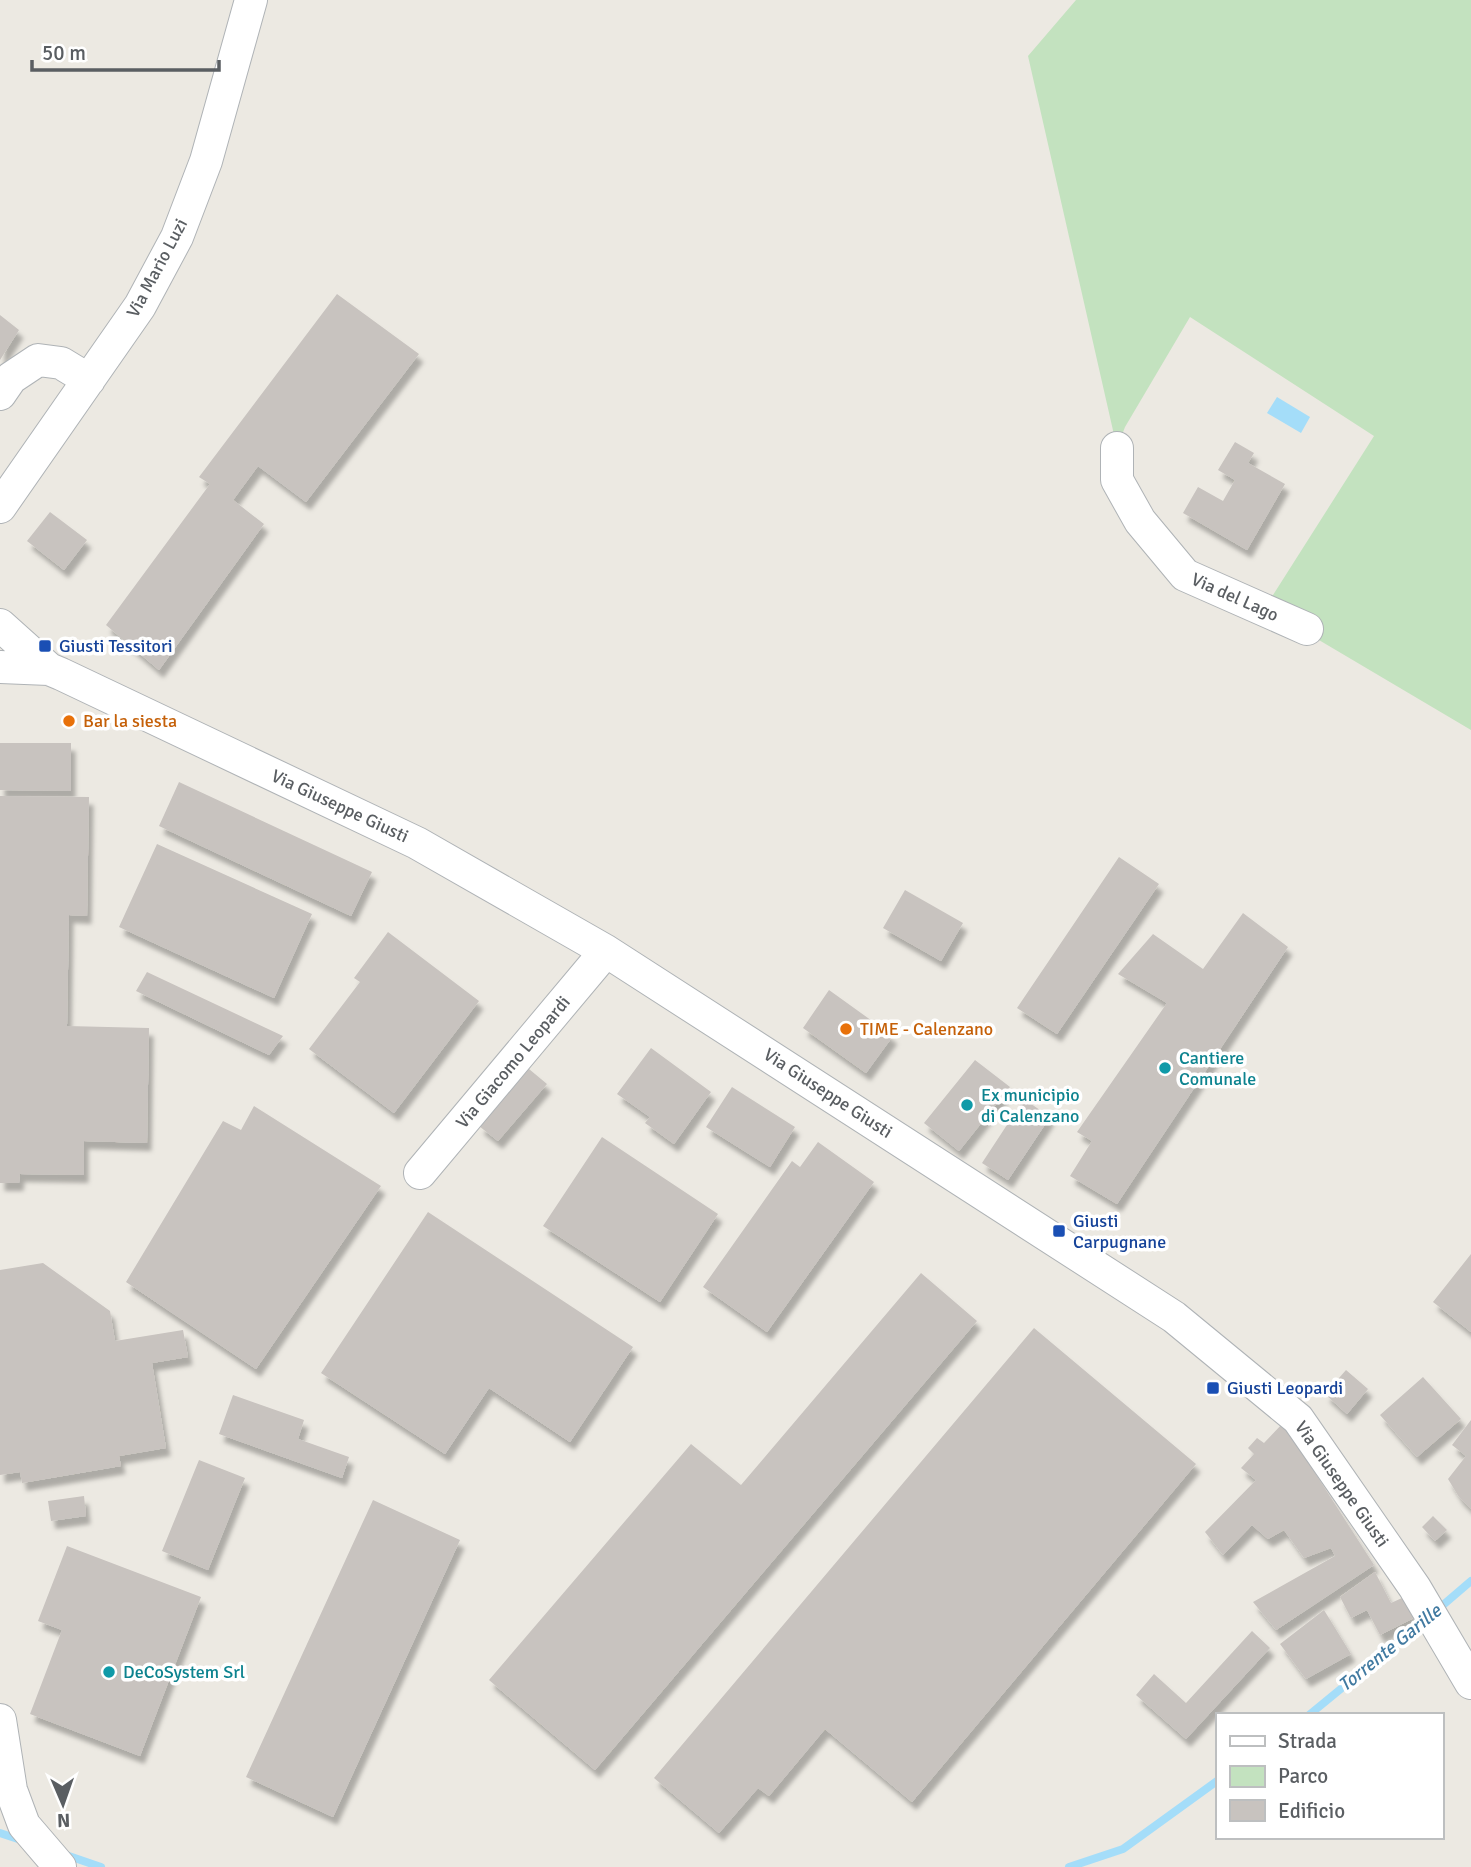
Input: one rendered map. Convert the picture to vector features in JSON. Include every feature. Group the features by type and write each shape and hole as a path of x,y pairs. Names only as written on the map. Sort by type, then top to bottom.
{"street":[{"name":"Via Mario Luzi","path":"0,507 140,306 177,237 206,162 251,0"},
{"path":"0,394 11,378 38,360 61,363 89,380"},
{"name":"Via del Lago","path":"1117,448 1117,480 1140,521 1185,575 1307,629"},
{"name":"Via Giuseppe Giusti","path":"0,625 49,669 417,843 606,951 1174,1317 1298,1419 1425,1603 1471,1683"},
{"name":"Via Giuseppe Giusti","path":"0,667 49,669"},
{"name":"Via Giacomo Leopardi","path":"420,1173 606,951"},
{"path":"0,1720 11,1790 24,1825 60,1867"}],"green space":[{"path":"1076,0 1471,0 1471,730 1280,617 1268,603 1374,436 1190,317 1125,427 1117,448 1028,56"}],"water":[{"path":"1277,397 1310,417 1301,433 1267,413"}],"building":[{"path":"337,294 419,354 306,502 258,466 233,500 264,524 159,670 106,625 210,484 199,477"},
{"path":"0,315 19,330 0,360"},
{"path":"1235,442 1254,453 1248,463 1285,484 1247,550 1183,513 1198,487 1223,501 1235,480 1218,470"},
{"path":"50,512 87,540 64,570 27,541"},
{"path":"0,743 71,743 71,791 0,790"},
{"path":"179,782 372,872 351,916 159,826"},
{"path":"0,796 89,797 87,916 69,915 67,1026 149,1028 147,1143 84,1141 84,1175 20,1174 19,1183 0,1183"},
{"path":"157,844 312,914 274,998 119,927"},
{"path":"1119,857 1159,884 1057,1034 1017,1008"},
{"path":"905,890 963,923 941,961 883,928"},
{"name":"Cantiere Comunale","path":"1243,913 1288,947 1117,1204 1070,1176 1092,1141 1077,1132 1167,1003 1118,974 1153,934 1203,969"},
{"path":"388,932 479,1001 394,1113 309,1049 360,982 354,978"},
{"path":"147,972 283,1036 269,1055 136,991"},
{"path":"829,990 893,1036 866,1073 803,1028"},
{"path":"651,1048 711,1092 674,1144 645,1123 650,1117 617,1094"},
{"name":"Ex municipio di Calenzano","path":"975,1060 1010,1087 959,1151 924,1123"},
{"path":"529,1069 547,1084 498,1141 479,1126"},
{"path":"732,1087 795,1127 770,1167 706,1127"},
{"path":"1024,1099 1050,1117 1008,1180 982,1163"},
{"path":"254,1106 381,1186 256,1369 126,1282 223,1121 241,1130"},
{"path":"602,1137 718,1214 660,1302 543,1226"},
{"path":"818,1142 874,1182 767,1332 703,1287 792,1161 800,1167"},
{"path":"428,1212 633,1347 570,1442 489,1388 445,1454 321,1373"},
{"path":"1471,1254 1471,1332 1433,1302"},
{"path":"43,1263 110,1311 115,1341 183,1330 188,1357 152,1363 166,1448 119,1456 121,1466 22,1483 20,1472 0,1475 0,1270"},
{"path":"921,1273 977,1321 595,1770 489,1680 691,1444 741,1485"},
{"path":"1034,1328 1196,1464 912,1802 825,1729 769,1796 758,1788 719,1833 654,1778"},
{"path":"1346,1370 1368,1389 1347,1414 1325,1394"},
{"path":"1423,1377 1461,1419 1417,1457 1380,1415"},
{"path":"233,1395 304,1420 298,1439 349,1457 342,1478 219,1434"},
{"path":"1471,1420 1471,1509 1459,1497 1448,1479 1466,1456 1452,1445"},
{"path":"1283,1423 1374,1565 1276,1630 1253,1602 1335,1556 1331,1548 1304,1558 1284,1530 1268,1539 1252,1525 1223,1555 1205,1532 1256,1480 1241,1468 1254,1454 1248,1448 1257,1438 1264,1443"},
{"path":"199,1460 245,1478 208,1570 162,1551"},
{"path":"84,1496 86,1516 51,1521 48,1501"},
{"path":"373,1500 460,1540 333,1817 246,1777"},
{"path":"1433,1516 1447,1530 1435,1541 1422,1527"},
{"name":"DeCoSystem Srl","path":"67,1546 201,1597 140,1756 30,1714 62,1630 38,1621"},
{"path":"1375,1572 1391,1603 1402,1598 1414,1618 1380,1635 1367,1610 1351,1618 1340,1597"},
{"path":"1324,1610 1351,1654 1306,1679 1280,1644"},
{"path":"1252,1631 1270,1648 1186,1739 1136,1695 1154,1674 1186,1703"}],"waterway":[{"name":"Torrente Garille","path":"1436,1611 1471,1581"},
{"name":"Torrente Garille","path":"1311,1713 1426,1619"},
{"name":"Torrente Garille","path":"1069,1867 1123,1849 1216,1782"},
{"name":"Torrente Garille","path":"0,1833 24,1841"},
{"name":"Torrente Garille","path":"63,1854 101,1867"}],"place":[{"name":"Giusti Tessitori","path":"45,646"},
{"name":"Bar la siesta","path":"69,721"},
{"name":"TIME - Calenzano","path":"846,1029"},
{"name":"Cantiere Comunale","path":"1165,1068"},
{"name":"Ex municipio di Calenzano","path":"967,1105"},
{"name":"Giusti Carpugnane","path":"1059,1231"},
{"name":"Giusti Leopardi","path":"1213,1388"},
{"name":"DeCoSystem Srl","path":"109,1672"}]}
